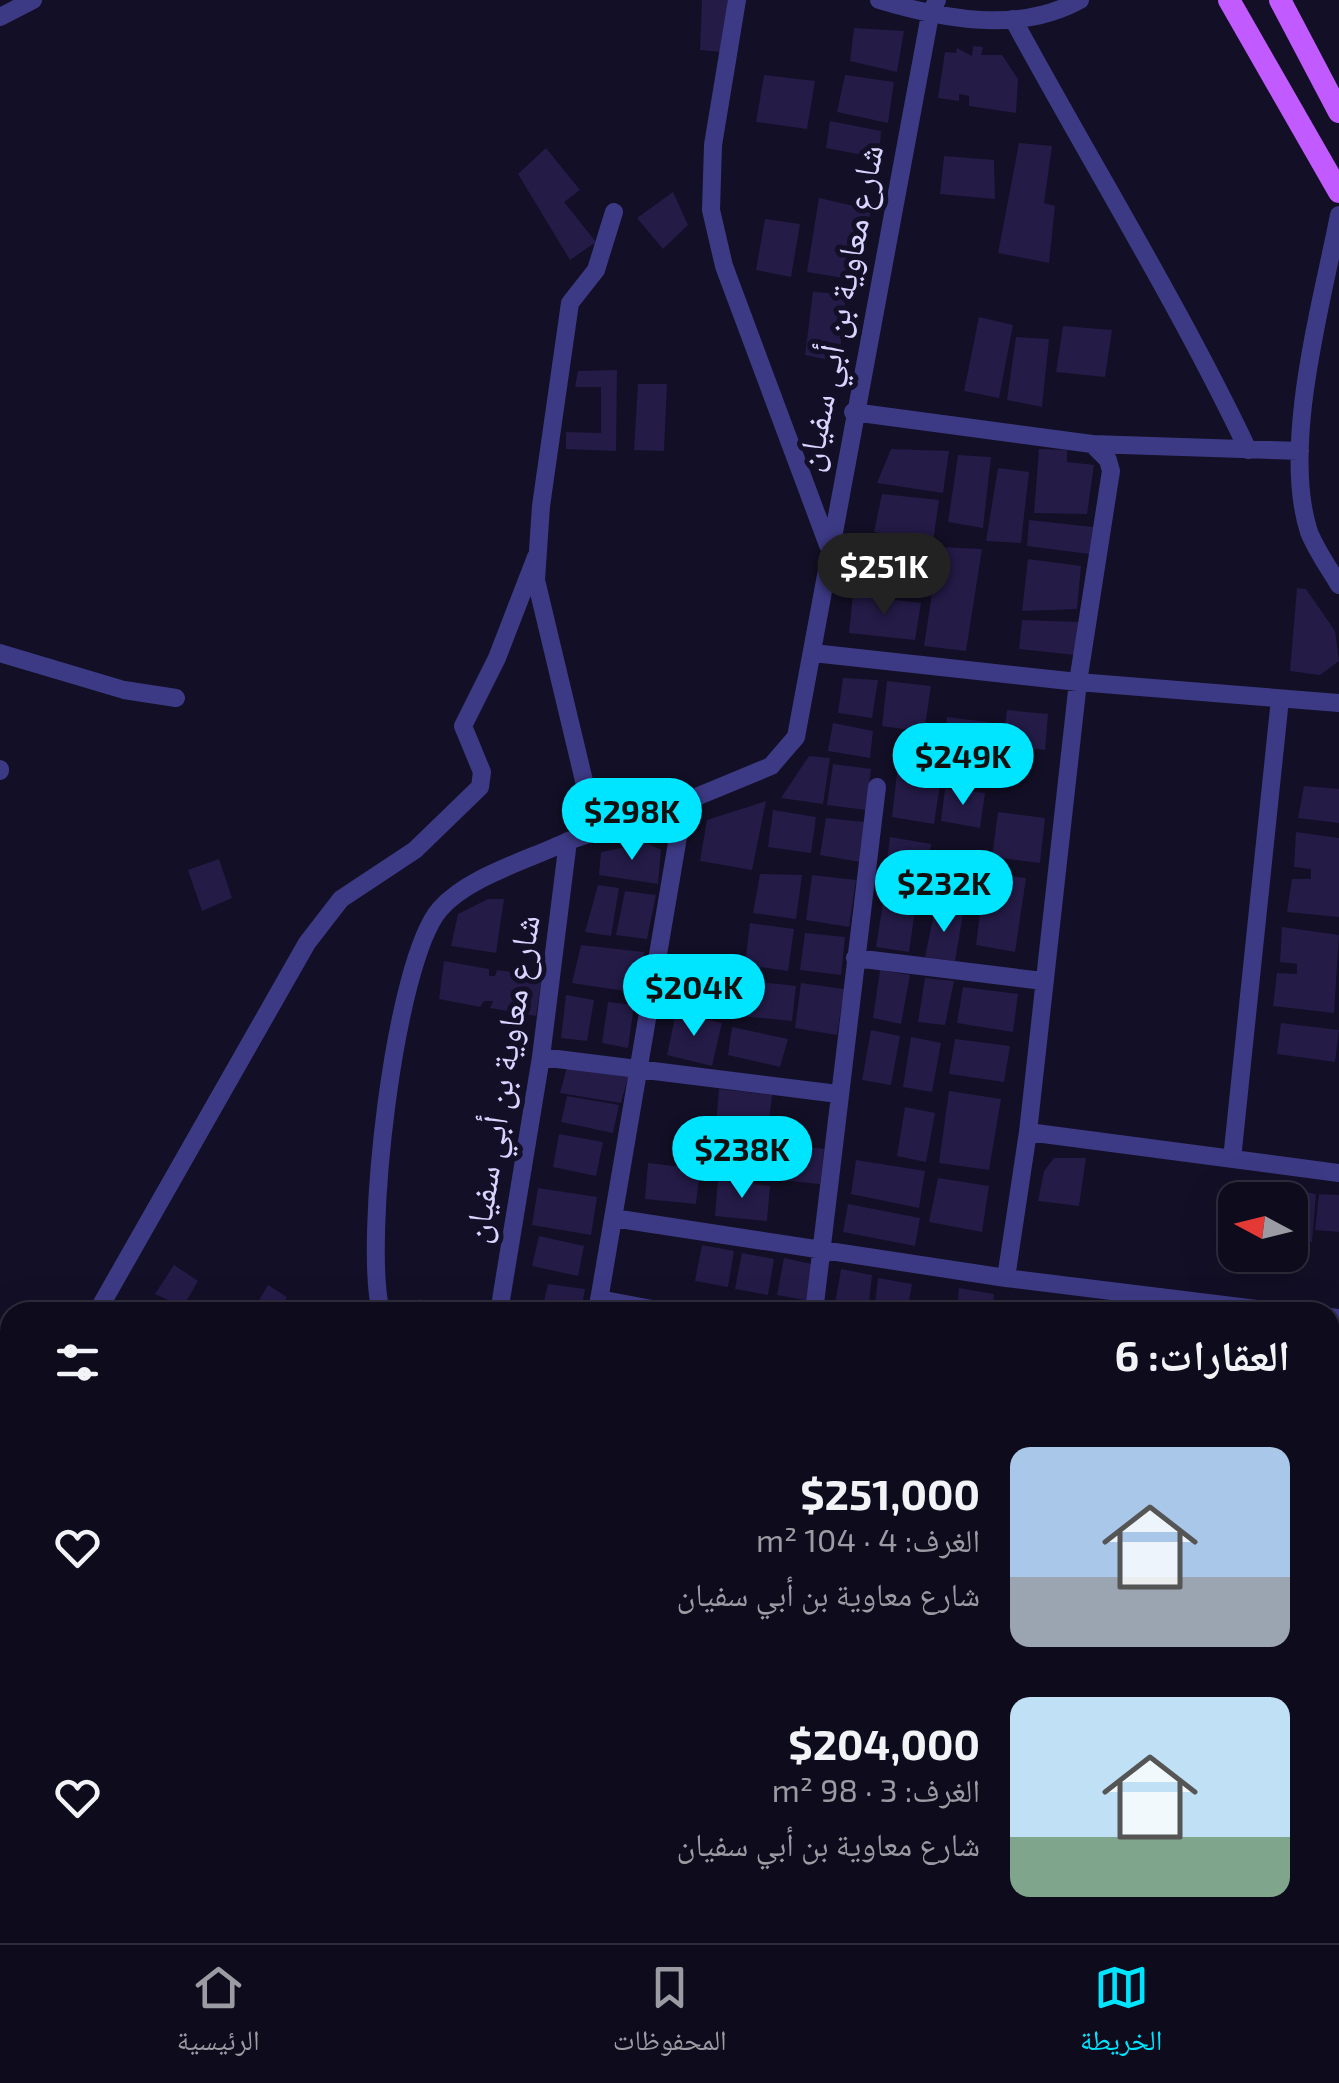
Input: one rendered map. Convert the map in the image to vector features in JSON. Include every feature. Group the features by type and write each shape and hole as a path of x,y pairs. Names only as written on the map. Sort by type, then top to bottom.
{"main road":[{"path":"1229,0 1339,192"},
{"path":"1280,0 1292,11 1339,112"}],"street":[{"path":"0,17 33,0"},
{"path":"737,0 713,145 710,210 724,266 828,545"},
{"path":"879,0 1013,19 1080,0"},
{"name":"شارع معاوية بن أبي سفيان","path":"500,1302 541,1057 568,841 684,802 771,766 796,737 853,412 934,8"},
{"path":"1013,19 1200,350 1248,450"},
{"path":"596,830 540,600 536,557 570,303 596,270 614,212"},
{"path":"1339,214 1310,362 1300,451 1301,498 1310,535 1339,586"},
{"path":"853,412 1092,444 1300,451"},
{"path":"1006,1278 1028,1132 1078,682 1111,471 1108,460 1092,444"},
{"path":"103,1302 307,943 341,899 415,850 480,787 482,772 463,726 497,658 536,557"},
{"path":"0,652 124,690 176,698"},
{"path":"813,653 1078,682 1339,703"},
{"path":"1232,1159 1280,698"},
{"path":"815,1302 877,787"},
{"path":"599,1302 684,802"},
{"path":"381,1302 375,1252 387,1097 424,938 437,912 454,894 568,841"},
{"path":"855,958 1043,981"},
{"path":"541,1057 838,1094"},
{"path":"1028,1132 1339,1173"},
{"path":"614,1218 1175,1302"}],"building":[{"path":"702,0 728,0 722,52 700,50"},
{"path":"854,28 904,31 897,72 850,61"},
{"path":"973,46 983,47 981,55 1002,55 1018,79 1016,113 969,106 969,96 959,94 959,101 938,98 945,52 956,53 957,48 972,56"},
{"path":"764,75 815,81 807,129 756,122"},
{"path":"845,75 894,82 888,123 837,112"},
{"path":"830,121 881,131 879,158 826,148"},
{"path":"1019,143 1052,146 1044,203 1055,206 1049,263 998,253"},
{"path":"546,148 580,190 564,202 596,242 570,260 518,174"},
{"path":"944,156 994,160 995,199 940,194"},
{"path":"673,192 688,225 663,249 637,218"},
{"path":"819,198 871,210 856,280 807,272"},
{"path":"765,219 800,224 791,277 756,270"},
{"path":"813,292 846,294 839,362 805,355"},
{"path":"979,317 1013,325 999,398 964,391"},
{"path":"1063,326 1112,330 1105,377 1056,372"},
{"path":"1016,337 1049,339 1042,407 1007,400"},
{"path":"617,370 616,451 566,449 566,432 601,433 601,387 575,387 578,371"},
{"path":"638,384 667,384 664,451 634,450"},
{"path":"891,449 949,451 943,493 877,483"},
{"path":"1039,449 1067,450 1067,462 1094,465 1087,514 1034,513"},
{"path":"958,455 991,457 983,528 948,522"},
{"path":"998,468 1029,472 1021,543 986,541"},
{"path":"882,494 939,500 933,542 874,532"},
{"path":"1029,520 1093,527 1089,554 1027,546"},
{"path":"864,545 927,552 921,593 855,583"},
{"path":"939,547 982,549 966,651 924,646"},
{"path":"1028,559 1081,566 1077,609 1022,611"},
{"path":"1297,588 1306,589 1335,631 1339,661 1320,675 1290,671"},
{"path":"853,595 921,603 915,640 849,633"},
{"path":"1022,620 1079,622 1075,655 1019,649"},
{"path":"843,678 878,680 872,718 838,713"},
{"path":"887,681 931,686 924,732 882,726"},
{"path":"1007,710 1048,714 1045,750 1030,748 1027,771 1000,767"},
{"path":"947,717 994,723 989,769 942,762"},
{"path":"833,723 873,731 870,758 828,751"},
{"path":"809,756 830,758 823,804 781,798"},
{"path":"833,764 871,769 866,810 827,805"},
{"path":"897,773 941,778 934,824 892,817"},
{"path":"1304,786 1339,789 1339,823 1298,818"},
{"path":"945,789 985,793 980,828 941,821"},
{"path":"766,801 752,870 700,861 707,820"},
{"path":"773,810 816,817 811,853 768,847"},
{"path":"998,812 1045,818 1040,863 992,857"},
{"path":"826,818 865,822 860,862 820,855"},
{"path":"1296,832 1339,838 1339,917 1287,912 1292,879 1311,879 1311,869 1294,867"},
{"path":"890,837 931,844 924,892 884,886"},
{"path":"647,843 661,850 658,884 599,875 601,852"},
{"path":"935,851 970,856 963,900 927,894"},
{"path":"219,859 232,898 202,911 188,870"},
{"path":"985,873 1026,878 1015,952 976,945"},
{"path":"760,874 802,875 796,919 753,913"},
{"path":"812,875 856,880 849,927 806,920"},
{"path":"598,885 619,888 611,936 585,932"},
{"path":"625,891 656,895 647,939 616,935"},
{"path":"884,897 916,903 909,952 876,947"},
{"path":"488,899 504,899 496,953 451,946 458,914"},
{"path":"935,909 963,914 955,961 925,957"},
{"path":"750,923 794,929 788,971 745,965"},
{"path":"1282,927 1339,935 1334,1013 1273,1006 1277,973 1297,974 1297,964 1280,962"},
{"path":"805,933 845,937 841,975 800,970"},
{"path":"581,945 644,952 638,993 572,983"},
{"path":"444,961 489,969 489,976 495,976 497,970 542,976 536,1016 490,1008 493,1001 484,1001 480,1007 439,999"},
{"path":"880,970 910,975 901,1024 873,1018"},
{"path":"683,971 733,979 728,1011 677,1000"},
{"path":"925,978 954,981 945,1025 918,1022"},
{"path":"743,980 796,986 792,1021 740,1016"},
{"path":"801,983 844,989 837,1035 795,1028"},
{"path":"963,987 1018,994 1013,1032 957,1023"},
{"path":"566,995 594,1000 587,1041 561,1038"},
{"path":"608,1002 634,1005 628,1048 602,1043"},
{"path":"676,1012 722,1023 712,1066 667,1055"},
{"path":"1281,1023 1339,1030 1335,1062 1277,1054"},
{"path":"732,1027 788,1039 780,1067 728,1055"},
{"path":"871,1030 900,1036 891,1085 862,1080"},
{"path":"911,1037 941,1043 932,1092 903,1087"},
{"path":"955,1039 1010,1046 1004,1082 949,1074"},
{"path":"567,1067 628,1077 621,1103 560,1093"},
{"path":"719,1089 772,1095 768,1130 716,1125"},
{"path":"949,1091 1001,1099 989,1170 939,1163"},
{"path":"567,1096 619,1105 613,1133 561,1122"},
{"path":"905,1107 935,1113 926,1162 897,1156"},
{"path":"559,1134 603,1142 596,1176 553,1167"},
{"path":"715,1136 768,1142 764,1177 712,1172"},
{"path":"772,1143 824,1149 820,1184 769,1179"},
{"path":"1054,1158 1086,1158 1079,1206 1038,1201 1044,1171"},
{"path":"856,1160 925,1171 919,1208 851,1194"},
{"path":"648,1163 700,1169 696,1204 645,1199"},
{"path":"938,1178 989,1186 982,1232 929,1222"},
{"path":"718,1180 770,1186 767,1221 715,1216"},
{"path":"538,1188 597,1197 591,1235 532,1225"},
{"path":"1308,1192 1316,1194 1312,1242 1308,1242"},
{"path":"1319,1194 1339,1195 1339,1232 1315,1230"},
{"path":"848,1204 920,1218 915,1246 843,1232"},
{"path":"539,1236 584,1246 578,1276 532,1266"},
{"path":"702,1245 734,1251 728,1287 695,1281"},
{"path":"742,1253 774,1259 768,1295 735,1289"},
{"path":"784,1258 816,1265 810,1301 777,1295"},
{"path":"174,1265 198,1281 186,1302 172,1302 155,1294"},
{"path":"841,1269 872,1275 869,1302 835,1302"},
{"path":"878,1278 912,1284 909,1302 875,1302"},
{"path":"548,1284 585,1289 583,1302 544,1302"},
{"path":"268,1285 287,1297 284,1302 258,1302"},
{"path":"959,1288 994,1294 993,1302 958,1302"}]}
